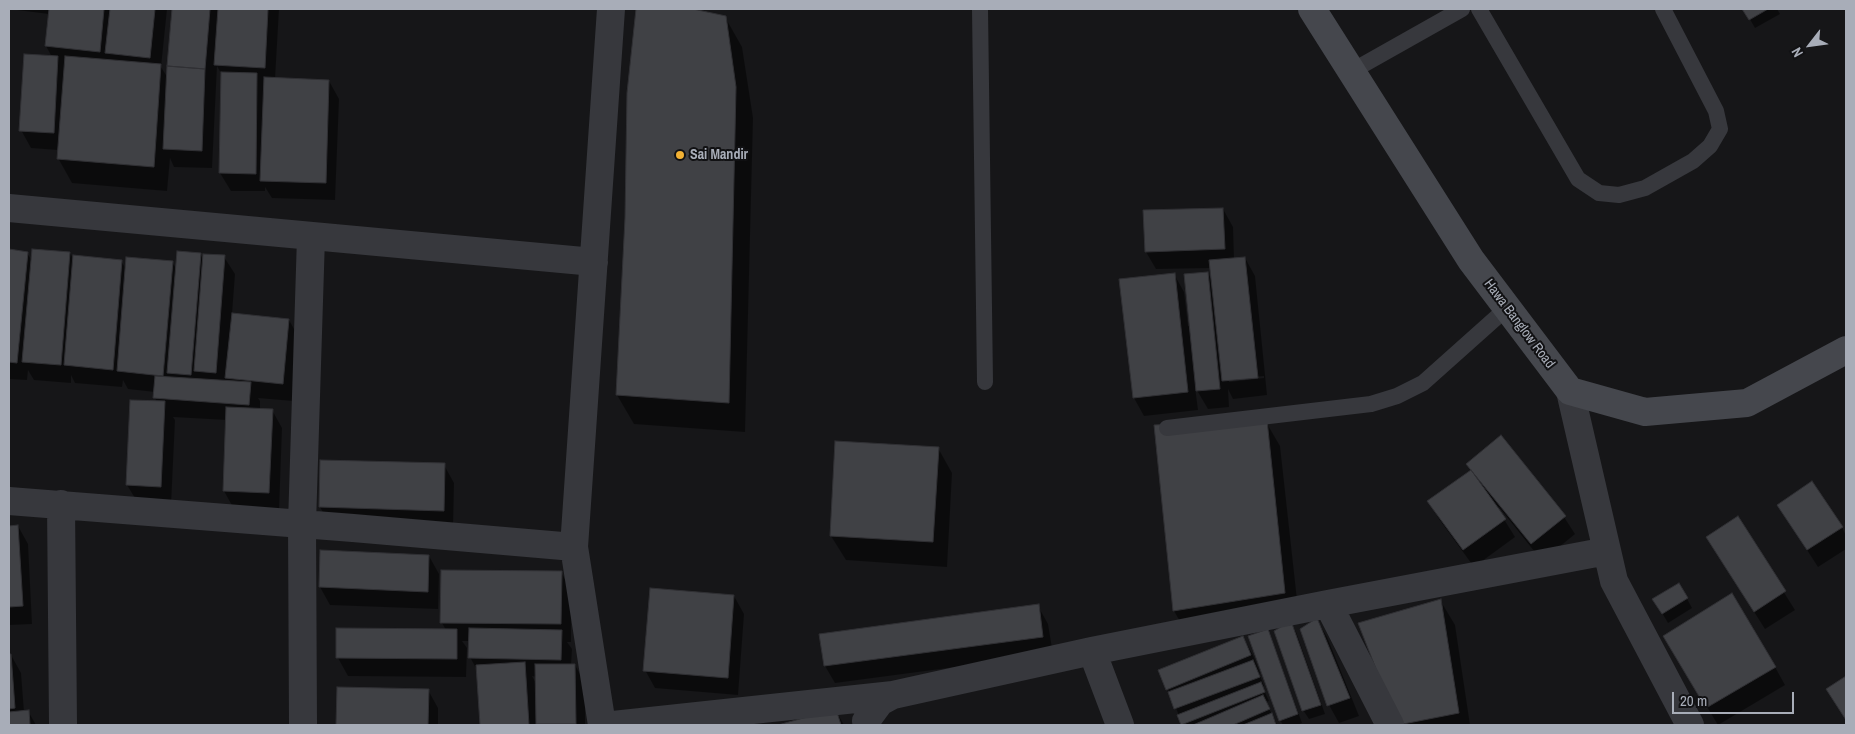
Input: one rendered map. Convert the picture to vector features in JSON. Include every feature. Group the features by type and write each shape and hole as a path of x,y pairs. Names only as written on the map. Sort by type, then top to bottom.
{"street":[{"path":"602,725 574,547 611,9"},
{"name":"Hawa Banglow Road","path":"1312,9 1471,260 1570,391"},
{"path":"9,208 594,262"},
{"path":"303,725 302,524 311,237"},
{"path":"1690,725 1614,581 1570,391 1645,412 1747,403 1846,350"},
{"path":"9,501 574,547"},
{"path":"61,504 63,725"},
{"path":"613,725 893,695 1092,651 1607,551"},
{"path":"1328,604 1390,725"},
{"path":"1092,651 1120,725"},
{"path":"867,725 866,721 880,702 893,695"}],"lane":[{"path":"980,9 985,382"},
{"path":"1352,71 1462,9"},
{"path":"1479,9 1578,179 1599,194 1619,195 1644,188 1693,161 1710,146 1720,129 1716,111 1663,9"},
{"path":"1167,428 1371,404 1397,396 1423,383 1508,308"}],"building":[{"path":"49,9 104,9 100,52 45,46"},
{"path":"110,9 155,9 150,58 105,53"},
{"path":"172,9 210,9 205,69 167,66"},
{"path":"218,9 268,9 265,68 214,65"},
{"name":"Sai Mandir","path":"636,9 693,9 726,16 736,87 729,403 616,395 625,218 627,93"},
{"path":"1742,9 1768,9 1749,20"},
{"path":"24,54 58,56 54,133 19,131"},
{"path":"65,56 161,64 154,167 57,159"},
{"path":"167,66 205,69 202,151 163,149"},
{"path":"221,72 257,73 256,174 219,173"},
{"path":"264,77 329,80 326,183 260,181"},
{"path":"1223,208 1225,249 1145,252 1143,210"},
{"path":"9,249 28,252 17,363 9,362"},
{"path":"32,249 70,252 61,365 22,362"},
{"path":"177,251 201,253 191,375 167,373"},
{"path":"203,254 225,255 216,373 194,371"},
{"path":"73,255 122,260 113,370 64,365"},
{"path":"126,257 173,261 163,376 117,371"},
{"path":"1245,257 1258,378 1222,381 1209,260"},
{"path":"1208,272 1220,389 1196,391 1184,274"},
{"path":"1175,273 1188,392 1133,398 1119,279"},
{"path":"232,313 289,319 283,384 225,378"},
{"path":"155,376 251,382 249,405 153,398"},
{"path":"130,400 165,401 161,487 126,485"},
{"path":"226,407 273,409 269,493 223,491"},
{"path":"1267,420 1285,593 1173,611 1154,425"},
{"path":"1501,435 1566,516 1531,544 1466,464"},
{"path":"835,441 939,447 933,542 830,536"},
{"path":"320,460 445,463 444,511 319,507"},
{"path":"1471,470 1506,519 1463,550 1427,501"},
{"path":"1812,481 1843,527 1807,550 1777,505"},
{"path":"1738,516 1786,591 1754,612 1706,537"},
{"path":"18,525 23,606 9,607 9,526"},
{"path":"320,550 429,555 428,592 319,587"},
{"path":"441,570 562,571 561,624 440,623"},
{"path":"1679,583 1688,598 1662,614 1652,599"},
{"path":"650,588 734,595 728,678 643,671"},
{"path":"1732,593 1776,667 1706,708 1663,636"},
{"path":"1441,599 1459,713 1398,725 1358,623"},
{"path":"1039,604 1043,637 824,666 819,634"},
{"path":"1317,618 1350,698 1327,706 1300,629"},
{"path":"1291,621 1321,705 1302,711 1274,631"},
{"path":"336,628 457,629 457,659 336,658"},
{"path":"469,628 562,630 561,660 468,658"},
{"path":"1268,629 1298,714 1279,721 1248,636"},
{"path":"1243,636 1251,655 1166,690 1158,670"},
{"path":"9,654 11,654 15,708 9,709"},
{"path":"1253,660 1260,677 1174,709 1168,692"},
{"path":"525,662 529,725 480,725 476,665"},
{"path":"535,664 575,664 576,724 536,724"},
{"path":"1846,676 1846,720 1826,689"},
{"path":"1261,682 1265,692 1181,725 1177,715"},
{"path":"337,687 429,689 428,725 336,725"},
{"path":"1263,695 1270,709 1233,725 1193,725"},
{"path":"836,709 841,725 778,725"},
{"path":"29,710 30,725 9,725 9,712"},
{"path":"1272,713 1276,725 1243,725"}],"place":[{"name":"Sai Mandir","path":"680,155"}]}
